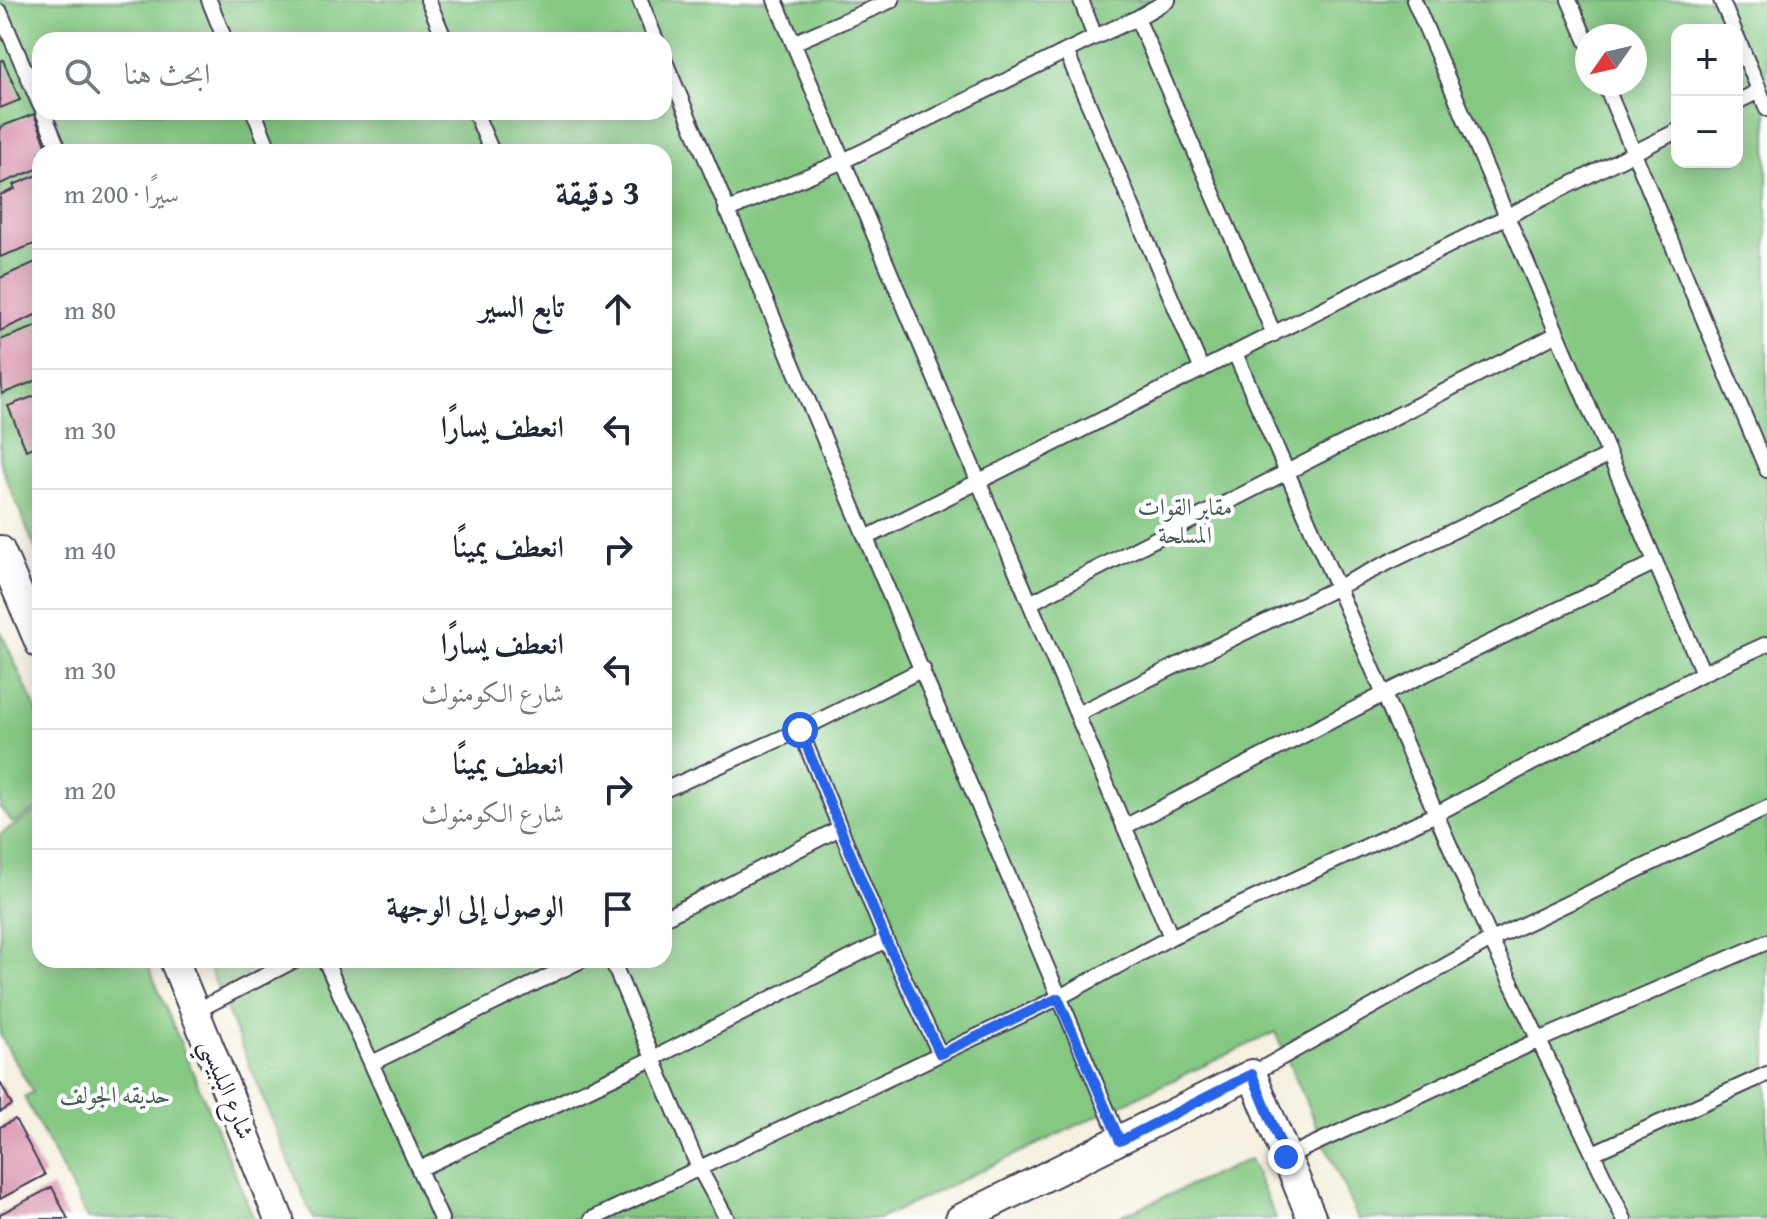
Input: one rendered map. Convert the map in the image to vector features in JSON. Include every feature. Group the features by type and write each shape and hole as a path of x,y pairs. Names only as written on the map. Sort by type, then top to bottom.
{"street":[{"path":"0,550 32,625"},
{"name":"شارع البلبيسي","path":"177,968 279,1219"},
{"path":"960,1219 1252,1074 1312,1219"}],"lane":[{"path":"209,0 222,32"},
{"path":"428,0 442,32"},
{"path":"640,0 653,32"},
{"path":"775,0 1171,937"},
{"path":"793,43 892,0"},
{"path":"1081,0 1095,37"},
{"path":"726,211 843,161 1168,0"},
{"path":"1414,0 1703,673"},
{"path":"1569,0 1579,24"},
{"path":"1721,0 1731,24"},
{"path":"0,12 32,86"},
{"path":"1137,18 1274,334"},
{"path":"1066,51 1202,370"},
{"path":"1743,52 1767,109"},
{"path":"672,79 1120,1141"},
{"path":"1743,99 1759,91"},
{"path":"1610,96 1767,470"},
{"path":"46,120 57,144"},
{"path":"257,120 267,144"},
{"path":"478,120 489,144"},
{"path":"866,538 1671,134"},
{"path":"1030,603 1557,334"},
{"path":"1235,353 1491,940 1624,1219"},
{"path":"1077,714 1609,455"},
{"path":"1124,827 1384,694 1654,563"},
{"path":"592,1219 698,1166 1058,998 1171,937 1436,814 1703,673 1767,644"},
{"path":"672,786 800,730 923,669"},
{"path":"800,730 886,940 940,1054"},
{"path":"1252,1074 1491,940 1767,808"},
{"path":"672,914 840,828"},
{"path":"419,1169 654,1058 886,940"},
{"path":"1286,1157 1539,1040 1767,942"},
{"path":"196,1011 279,968"},
{"path":"329,968 441,1219"},
{"path":"372,1063 566,968"},
{"path":"615,968 698,1166 727,1219"},
{"path":"1593,1153 1767,1074"}],"green space":[{"name":"مقابر القوات المسلحة","path":"0,0 1767,0 1767,1219 1358,1219 1275,1032 879,1219 313,1219 209,968 672,968 672,144 32,144 32,541 0,463"},
{"path":"0,630 32,700 32,812 13,823 0,808"},
{"name":"حديقه الجولف","path":"32,815 32,968 149,968 254,1219 88,1219 24,1097 33,1092 0,1035 0,834"},
{"path":"1250,1159 1276,1219 1114,1219"}],"building":[{"path":"3,60 20,100 0,108 0,61"},
{"path":"32,115 46,144 32,144 32,171 0,184 0,127"},
{"path":"32,177 32,245 0,257 0,195 15,189 13,185"},
{"path":"32,264 32,317 0,331 0,278"},
{"path":"32,328 32,382 2,394 0,340"},
{"path":"32,397 32,447 26,450 8,406"},
{"path":"0,1082 12,1105 0,1112"},
{"path":"15,1119 45,1175 0,1199 0,1127"},
{"path":"52,1187 68,1219 0,1219 0,1214"}],"route":[{"path":"800,730 886,940 940,1054 1058,998 1120,1141 1252,1074 1286,1157"}]}
